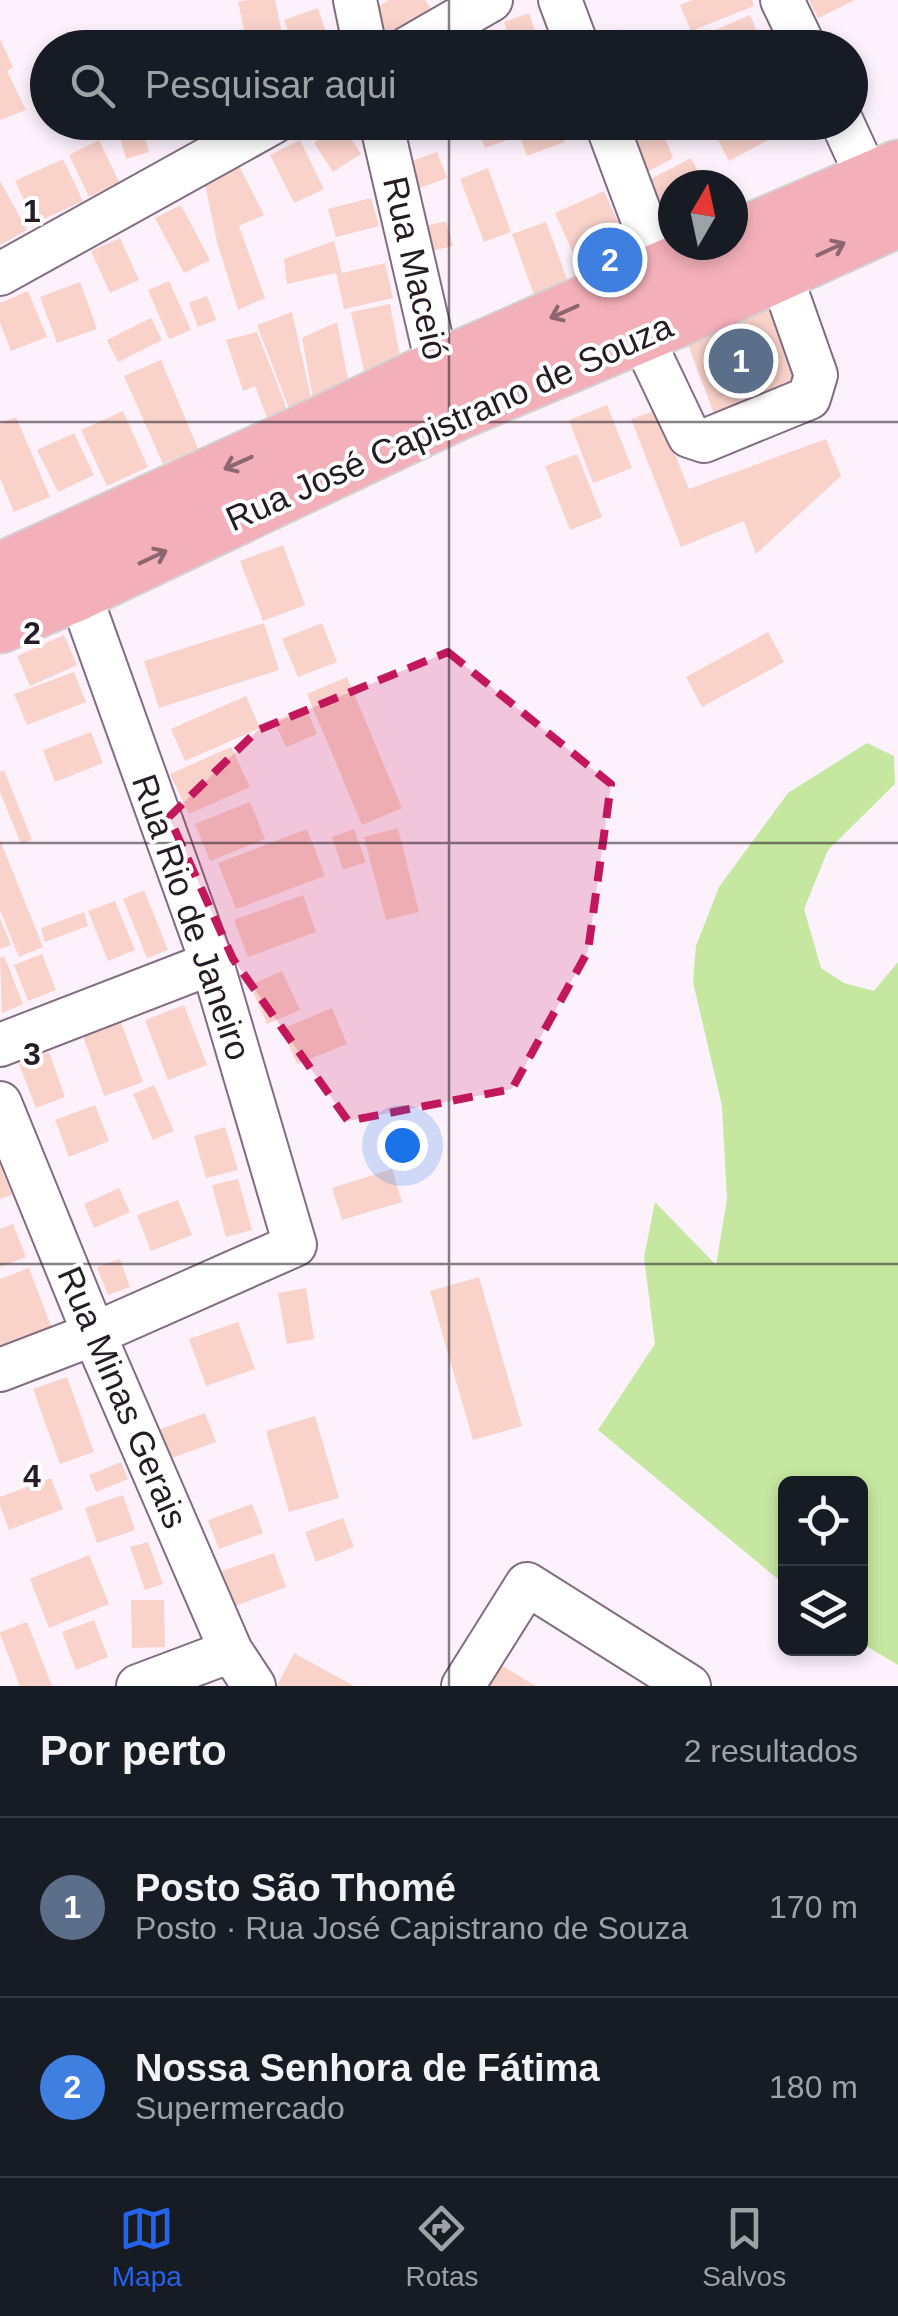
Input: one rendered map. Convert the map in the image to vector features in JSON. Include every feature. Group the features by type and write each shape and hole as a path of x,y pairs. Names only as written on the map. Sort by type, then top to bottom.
{"main road":[{"name":"Rua José Capistrano de Souza","path":"0,624 79,592 303,460 447,390 661,307 780,273 889,197"},
{"path":"748,235 889,197"},
{"name":"Rua José Capistrano de Souza","path":"661,307 704,260"},
{"name":"Rua José Capistrano de Souza","path":"0,571 303,460"}],"street":[{"path":"355,0 361,30"},
{"path":"439,30 491,0"},
{"path":"560,0 571,30"},
{"path":"782,0 796,30"},
{"path":"0,274 242,140"},
{"name":"Rua Maceió","path":"385,140 447,390"},
{"path":"611,140 661,307 689,436 704,441 809,398 816,375 780,273"},
{"path":"853,140 889,197"},
{"name":"Rua Rio de Janeiro","path":"79,592 212,963 296,1245 94,1334"},
{"path":"0,1045 212,963"},
{"name":"Rua Minas Gerais","path":"0,1103 94,1334 231,1651 254,1686"},
{"path":"0,1370 94,1334"},
{"path":"462,1686 527,1584 689,1686"},
{"path":"138,1686 231,1651"}],"highlighted area":[{"path":"448,652 611,784 588,951 512,1089 348,1121 233,959 169,817 258,730"}],"green space":[{"path":"867,743 894,756 895,784 828,850 804,909 821,968 844,983 874,991 898,962 898,1665 868,1647 868,1476 778,1476 778,1579 598,1430 655,1344 644,1257 655,1202 716,1265 727,1199 722,1106 693,982 696,946 719,887 788,793"}],"building":[{"path":"275,0 281,30 244,30 238,2"},
{"path":"389,0 425,0 433,12 405,30 375,30 365,15"},
{"path":"693,0 752,0 754,6 691,30 680,5"},
{"path":"809,0 855,0 818,18"},
{"path":"318,8 325,30 288,30 284,20"},
{"path":"529,13 535,30 507,30 504,22"},
{"path":"750,15 756,30 715,30"},
{"path":"0,39 13,67 7,71 26,110 0,120"},
{"path":"99,140 119,182 89,197 69,155"},
{"path":"121,140 145,140 149,152 126,159"},
{"path":"300,140 324,189 294,203 270,155"},
{"path":"352,140 361,154 333,172 314,143"},
{"path":"482,140 507,140 485,148"},
{"path":"521,140 564,140 565,142 527,156"},
{"path":"615,140 666,140 673,158 631,181"},
{"path":"718,140 768,140 729,161"},
{"path":"437,152 447,178 401,195 396,167"},
{"path":"691,158 697,170 668,170"},
{"path":"63,159 83,201 35,223 15,181"},
{"path":"238,164 264,215 239,226 265,298 238,310 217,242 205,184"},
{"path":"488,168 511,232 484,242 460,179"},
{"path":"658,175 658,201 647,181"},
{"path":"0,181 27,230 0,245"},
{"path":"604,191 632,253 583,275 555,213"},
{"path":"371,198 379,226 336,237 328,209"},
{"path":"181,205 210,260 184,273 155,218"},
{"path":"446,221 453,246 414,255 408,230"},
{"path":"546,222 570,287 536,300 512,234"},
{"path":"120,238 139,280 110,293 91,251"},
{"path":"334,241 342,273 385,263 393,298 344,309 336,273 287,284 284,259"},
{"path":"169,281 191,330 169,339 148,290"},
{"path":"80,282 97,329 57,343 40,297"},
{"path":"28,291 47,337 11,351 0,323 0,303"},
{"path":"207,296 216,320 198,327 189,303"},
{"path":"765,301 799,391 717,422 683,331"},
{"path":"390,304 400,357 365,375 351,312"},
{"path":"292,312 312,402 290,411 257,325"},
{"path":"151,318 162,340 118,362 107,340"},
{"path":"337,322 349,385 314,403 302,338"},
{"path":"257,332 288,412 268,420 255,386 243,391 226,340"},
{"path":"161,360 198,449 163,464 124,376"},
{"path":"607,405 632,468 593,483 569,420"},
{"path":"657,410 689,489 826,439 841,476 756,554 744,521 681,547 631,419"},
{"path":"123,411 148,467 107,486 81,430"},
{"path":"16,417 50,497 14,512 0,478 0,424"},
{"path":"74,433 94,475 58,492 37,450"},
{"path":"577,454 602,517 570,530 545,466"},
{"path":"283,545 305,605 263,621 240,561"},
{"path":"264,623 279,670 159,708 144,661"},
{"path":"322,623 337,662 298,677 282,639"},
{"path":"768,632 784,662 702,707 686,677"},
{"path":"64,635 77,665 30,686 17,656"},
{"path":"74,672 86,702 27,725 14,694"},
{"path":"347,677 402,808 362,825 307,694"},
{"path":"246,696 260,728 185,761 171,729"},
{"path":"306,708 317,734 286,747 274,721"},
{"path":"91,732 103,763 55,782 43,750"},
{"path":"231,747 250,787 189,814 170,774"},
{"path":"4,770 32,840 21,844 0,792 0,772"},
{"path":"250,802 265,839 210,861 195,824"},
{"path":"398,828 419,912 386,920 364,837"},
{"path":"307,829 325,876 236,909 218,863"},
{"path":"354,829 366,862 343,870 332,837"},
{"path":"0,840 43,947 19,957 0,910"},
{"path":"144,890 168,950 147,958 123,899"},
{"path":"303,895 316,932 248,957 234,920"},
{"path":"115,901 135,950 108,961 88,911"},
{"path":"84,912 88,926 45,942 41,928"},
{"path":"0,918 11,945 0,949"},
{"path":"42,954 56,990 28,1001 14,965"},
{"path":"4,956 23,1004 2,1013 0,958"},
{"path":"282,971 300,1010 267,1024 250,985"},
{"path":"184,1005 207,1065 168,1080 145,1020"},
{"path":"332,1008 347,1044 297,1064 282,1029"},
{"path":"121,1022 143,1082 104,1096 83,1036"},
{"path":"49,1052 65,1097 36,1108 19,1064"},
{"path":"154,1085 174,1131 153,1140 133,1094"},
{"path":"95,1105 109,1141 69,1157 55,1120"},
{"path":"225,1127 238,1170 206,1178 194,1136"},
{"path":"0,1165 12,1195 0,1199"},
{"path":"392,1169 402,1202 342,1220 332,1188"},
{"path":"238,1179 252,1230 226,1237 212,1185"},
{"path":"119,1188 130,1212 94,1228 84,1204"},
{"path":"178,1200 192,1235 151,1251 137,1215"},
{"path":"13,1224 26,1257 0,1267 0,1229"},
{"path":"120,1259 130,1287 108,1295 97,1267"},
{"path":"29,1268 51,1326 0,1345 0,1279"},
{"path":"479,1277 522,1426 473,1440 430,1291"},
{"path":"306,1288 314,1339 287,1344 278,1293"},
{"path":"238,1322 255,1369 206,1386 189,1339"},
{"path":"67,1377 94,1452 60,1464 33,1389"},
{"path":"205,1413 216,1442 169,1459 158,1430"},
{"path":"315,1416 339,1498 289,1512 266,1431"},
{"path":"121,1462 128,1479 96,1492 89,1475"},
{"path":"51,1478 63,1509 9,1530 0,1497"},
{"path":"123,1495 135,1530 97,1543 85,1508"},
{"path":"252,1504 263,1533 219,1549 208,1520"},
{"path":"343,1518 354,1547 316,1562 305,1532"},
{"path":"148,1542 163,1584 145,1590 130,1547"},
{"path":"274,1553 286,1587 235,1606 222,1571"},
{"path":"89,1555 109,1604 49,1628 30,1579"},
{"path":"131,1600 164,1600 165,1647 132,1648"},
{"path":"94,1620 108,1657 76,1670 62,1632"},
{"path":"27,1622 52,1686 20,1686 0,1632"},
{"path":"294,1653 354,1686 277,1686"},
{"path":"501,1665 536,1686 489,1686"}],"place":[{"name":"Nossa Senhora de Fátima","path":"610,260"},
{"name":"Posto São Thomé","path":"741,361"}]}
